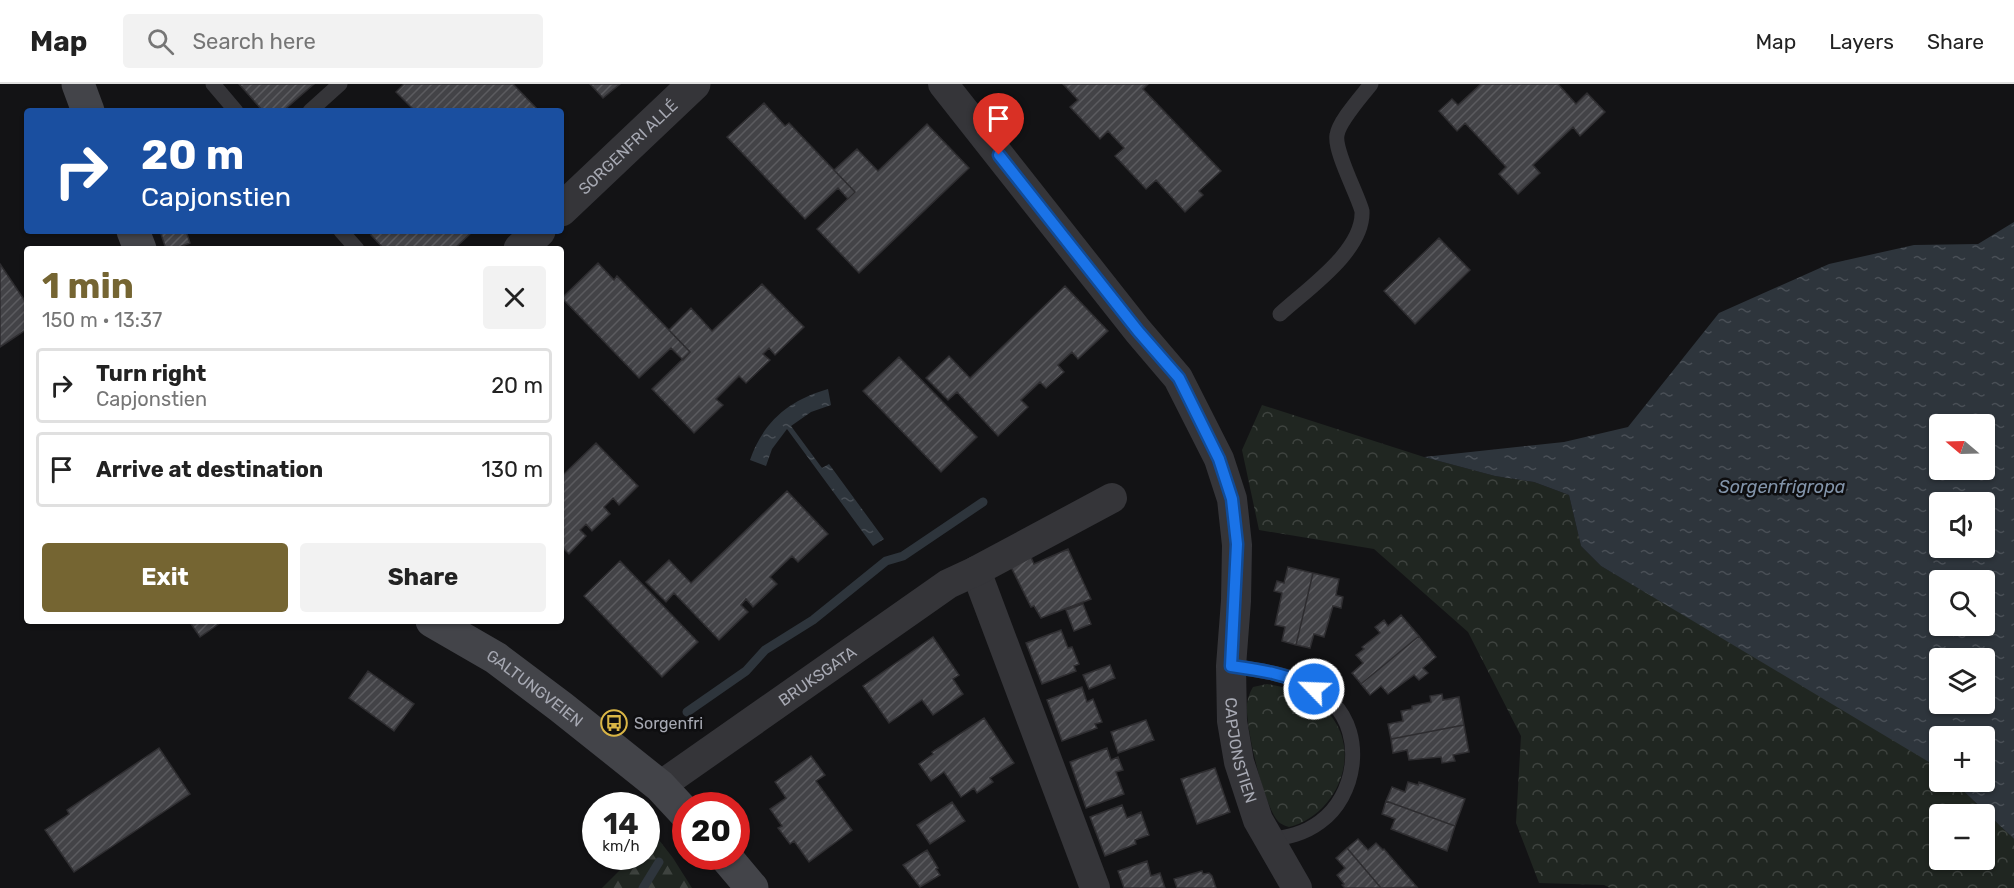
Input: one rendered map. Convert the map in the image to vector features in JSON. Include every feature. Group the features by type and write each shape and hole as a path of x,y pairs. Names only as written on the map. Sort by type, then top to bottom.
{"main road":[{"path":"78,84 87,108"},
{"name":"GALTUNGVEIEN","path":"437,624 496,658 660,786 672,799"},
{"path":"737,870 752,888"}],"street":[{"name":"SORGENFRI ALLÉ","path":"564,207 694,84"},
{"name":"CAPJONSTIEN","path":"943,84 1138,331 1179,378 1219,459 1232,499 1237,544 1231,666 1232,721 1239,762 1258,820 1298,888"},
{"path":"523,246 536,234"},
{"name":"BRUKSGATA","path":"660,786 948,584 1112,498"},
{"path":"976,571 1095,888"}],"lane":[{"path":"213,84 233,108"},
{"path":"313,108 339,84"},
{"path":"1280,314 1337,263 1359,232 1363,219 1362,211 1339,152 1337,135 1342,124 1371,84"},
{"path":"344,234 354,246"},
{"path":"1231,666 1280,674 1321,693 1334,704 1351,734 1354,751 1352,765 1345,790 1334,809 1322,821 1306,831 1295,836 1269,840"}],"green space":[{"path":"1262,405 1424,457 1495,476 1534,482 1569,495 1581,546 1601,566 1929,759 1929,792 1965,792 1977,804 1929,804 1929,870 1995,870 1995,821 2014,839 2014,888 1610,888 1604,885 1539,883 1516,823 1521,736 1468,632 1374,549 1259,530 1242,450"},
{"path":"1267,684 1287,688 1316,702 1331,716 1343,740 1345,756 1343,772 1337,787 1317,812 1289,827 1280,823 1268,802 1249,730 1247,704 1249,695 1253,687"},
{"path":"660,841 672,857 672,870 681,870 692,888 602,888 620,870 660,870"}],"water":[{"name":"Sorgenfrigropa","path":"2014,222 2014,839 1995,821 1995,804 1977,804 1965,792 1995,792 1995,726 1929,726 1929,762 1601,566 1581,546 1569,495 1534,482 1495,476 1424,457 1564,442 1628,427 1719,313 1829,264 1914,245 1978,244"},
{"path":"828,389 831,405 811,412 791,426 822,468 829,464 884,539 873,546 787,429 772,449 766,466 750,460 762,434 779,414 801,399"}],"building":[{"path":"239,84 314,84 286,108 260,108"},
{"path":"404,84 513,84 536,108 412,108 396,92"},
{"path":"590,84 620,84 603,98"},
{"path":"1063,84 1148,84 1143,89 1221,171 1199,191 1203,195 1185,212 1156,180 1146,189 1115,156 1124,148 1108,131 1100,139 1070,107 1078,100"},
{"path":"1481,84 1558,84 1576,104 1587,93 1605,112 1580,136 1573,127 1533,165 1540,173 1518,194 1499,174 1506,167 1465,123 1457,131 1439,111 1452,99 1458,105"},
{"path":"764,103 785,126 789,123 855,192 848,199 838,188 805,219 727,137"},
{"path":"927,124 969,168 859,273 817,229 855,192 834,170 857,149 878,171"},
{"path":"161,234 187,234 190,243 182,246 165,246"},
{"path":"470,234 457,246 381,246 371,235"},
{"path":"1439,238 1470,270 1415,324 1384,291"},
{"path":"598,263 614,280 617,276 690,352 683,360 671,348 639,378 564,300 564,296"},
{"path":"0,264 24,300 24,331 0,347"},
{"path":"762,284 804,327 775,355 769,348 763,354 770,360 746,383 739,376 716,399 723,405 694,433 652,389 690,352 669,330 691,308 712,331"},
{"path":"1065,286 1108,331 1078,359 1072,352 1058,365 1064,372 1046,388 1040,382 1021,400 1028,407 998,436 957,392 948,400 926,378 949,356 970,378"},
{"path":"899,357 977,437 941,472 863,391"},
{"path":"596,443 638,486 619,505 613,498 604,507 610,514 592,531 586,524 580,530 586,536 569,554 564,549 564,474"},
{"path":"787,491 828,534 798,562 792,556 770,577 777,584 753,607 746,599 741,605 748,612 719,640 674,593 666,602 646,582 669,560 691,583"},
{"path":"1068,549 1091,599 1041,618 1034,606 1031,607 1010,565 1030,555 1034,564"},
{"path":"620,561 698,642 662,677 584,596"},
{"path":"1288,567 1313,573 1296,645 1282,641 1285,627 1275,625 1282,593 1274,591 1277,581 1284,583"},
{"path":"1313,573 1339,579 1336,595 1343,597 1341,608 1333,606 1324,637 1314,634 1310,648 1296,645"},
{"path":"1083,604 1091,624 1074,631 1066,610"},
{"path":"1401,615 1419,636 1361,684 1352,673 1363,663 1356,655 1364,649 1362,647 1380,633 1375,627 1384,620 1388,626"},
{"path":"191,624 219,624 200,637"},
{"path":"1061,630 1068,648 1072,647 1079,664 1074,666 1076,671 1042,684 1026,643"},
{"path":"1419,636 1436,657 1423,668 1428,673 1419,680 1414,675 1388,694 1381,686 1370,695 1361,684"},
{"path":"933,637 959,675 953,679 963,694 933,715 922,700 889,723 863,686"},
{"path":"1110,665 1115,678 1089,689 1083,675"},
{"path":"368,671 414,704 394,731 349,698"},
{"path":"1082,687 1087,702 1093,699 1102,722 1095,724 1097,728 1062,741 1047,700"},
{"path":"1442,694 1443,700 1459,697 1464,725 1391,739 1388,724 1403,721 1401,711 1431,702 1430,696"},
{"path":"984,718 1014,763 990,778 993,782 977,793 974,788 961,797 944,772 931,781 919,764 933,754 932,752"},
{"path":"1146,720 1154,740 1118,753 1111,732"},
{"path":"1464,725 1469,752 1453,755 1455,761 1442,763 1441,757 1409,760 1407,750 1393,753 1391,739"},
{"path":"159,748 190,794 74,872 45,830 69,814 67,810"},
{"path":"1107,748 1111,760 1118,757 1123,770 1116,772 1124,794 1086,808 1070,762"},
{"path":"811,756 825,775 816,781 852,830 809,862 794,841 790,844 778,828 782,826 770,809 786,798 775,782"},
{"path":"1215,768 1230,812 1197,824 1181,779"},
{"path":"1408,782 1418,785 1419,782 1465,799 1455,826 1386,801 1392,787 1405,792"},
{"path":"1386,801 1455,826 1447,851 1391,829 1395,819 1382,814"},
{"path":"952,802 965,821 930,844 917,825"},
{"path":"1122,805 1127,818 1141,812 1149,835 1135,840 1136,844 1105,856 1090,817"},
{"path":"1358,839 1368,850 1376,843 1384,849 1417,887 1381,888 1347,848"},
{"path":"1347,848 1381,888 1345,888 1342,885 1344,884 1337,875 1345,868 1336,858"},
{"path":"927,850 940,875 920,887 903,865"},
{"path":"1147,861 1151,876 1160,873 1165,888 1124,888 1118,871"},
{"path":"1202,871 1203,874 1209,873 1212,876 1216,888 1177,888 1174,879"}],"waterway":[{"path":"687,712 746,671 765,650 813,620 886,561 903,556 983,502"},
{"path":"643,888 654,870"}],"place":[{"name":"Sorgenfri","path":"614,723"}],"route":[{"path":"999,155 1138,331 1179,378 1219,459 1232,499 1237,544 1236,601 1231,666 1280,674 1314,689"}]}
